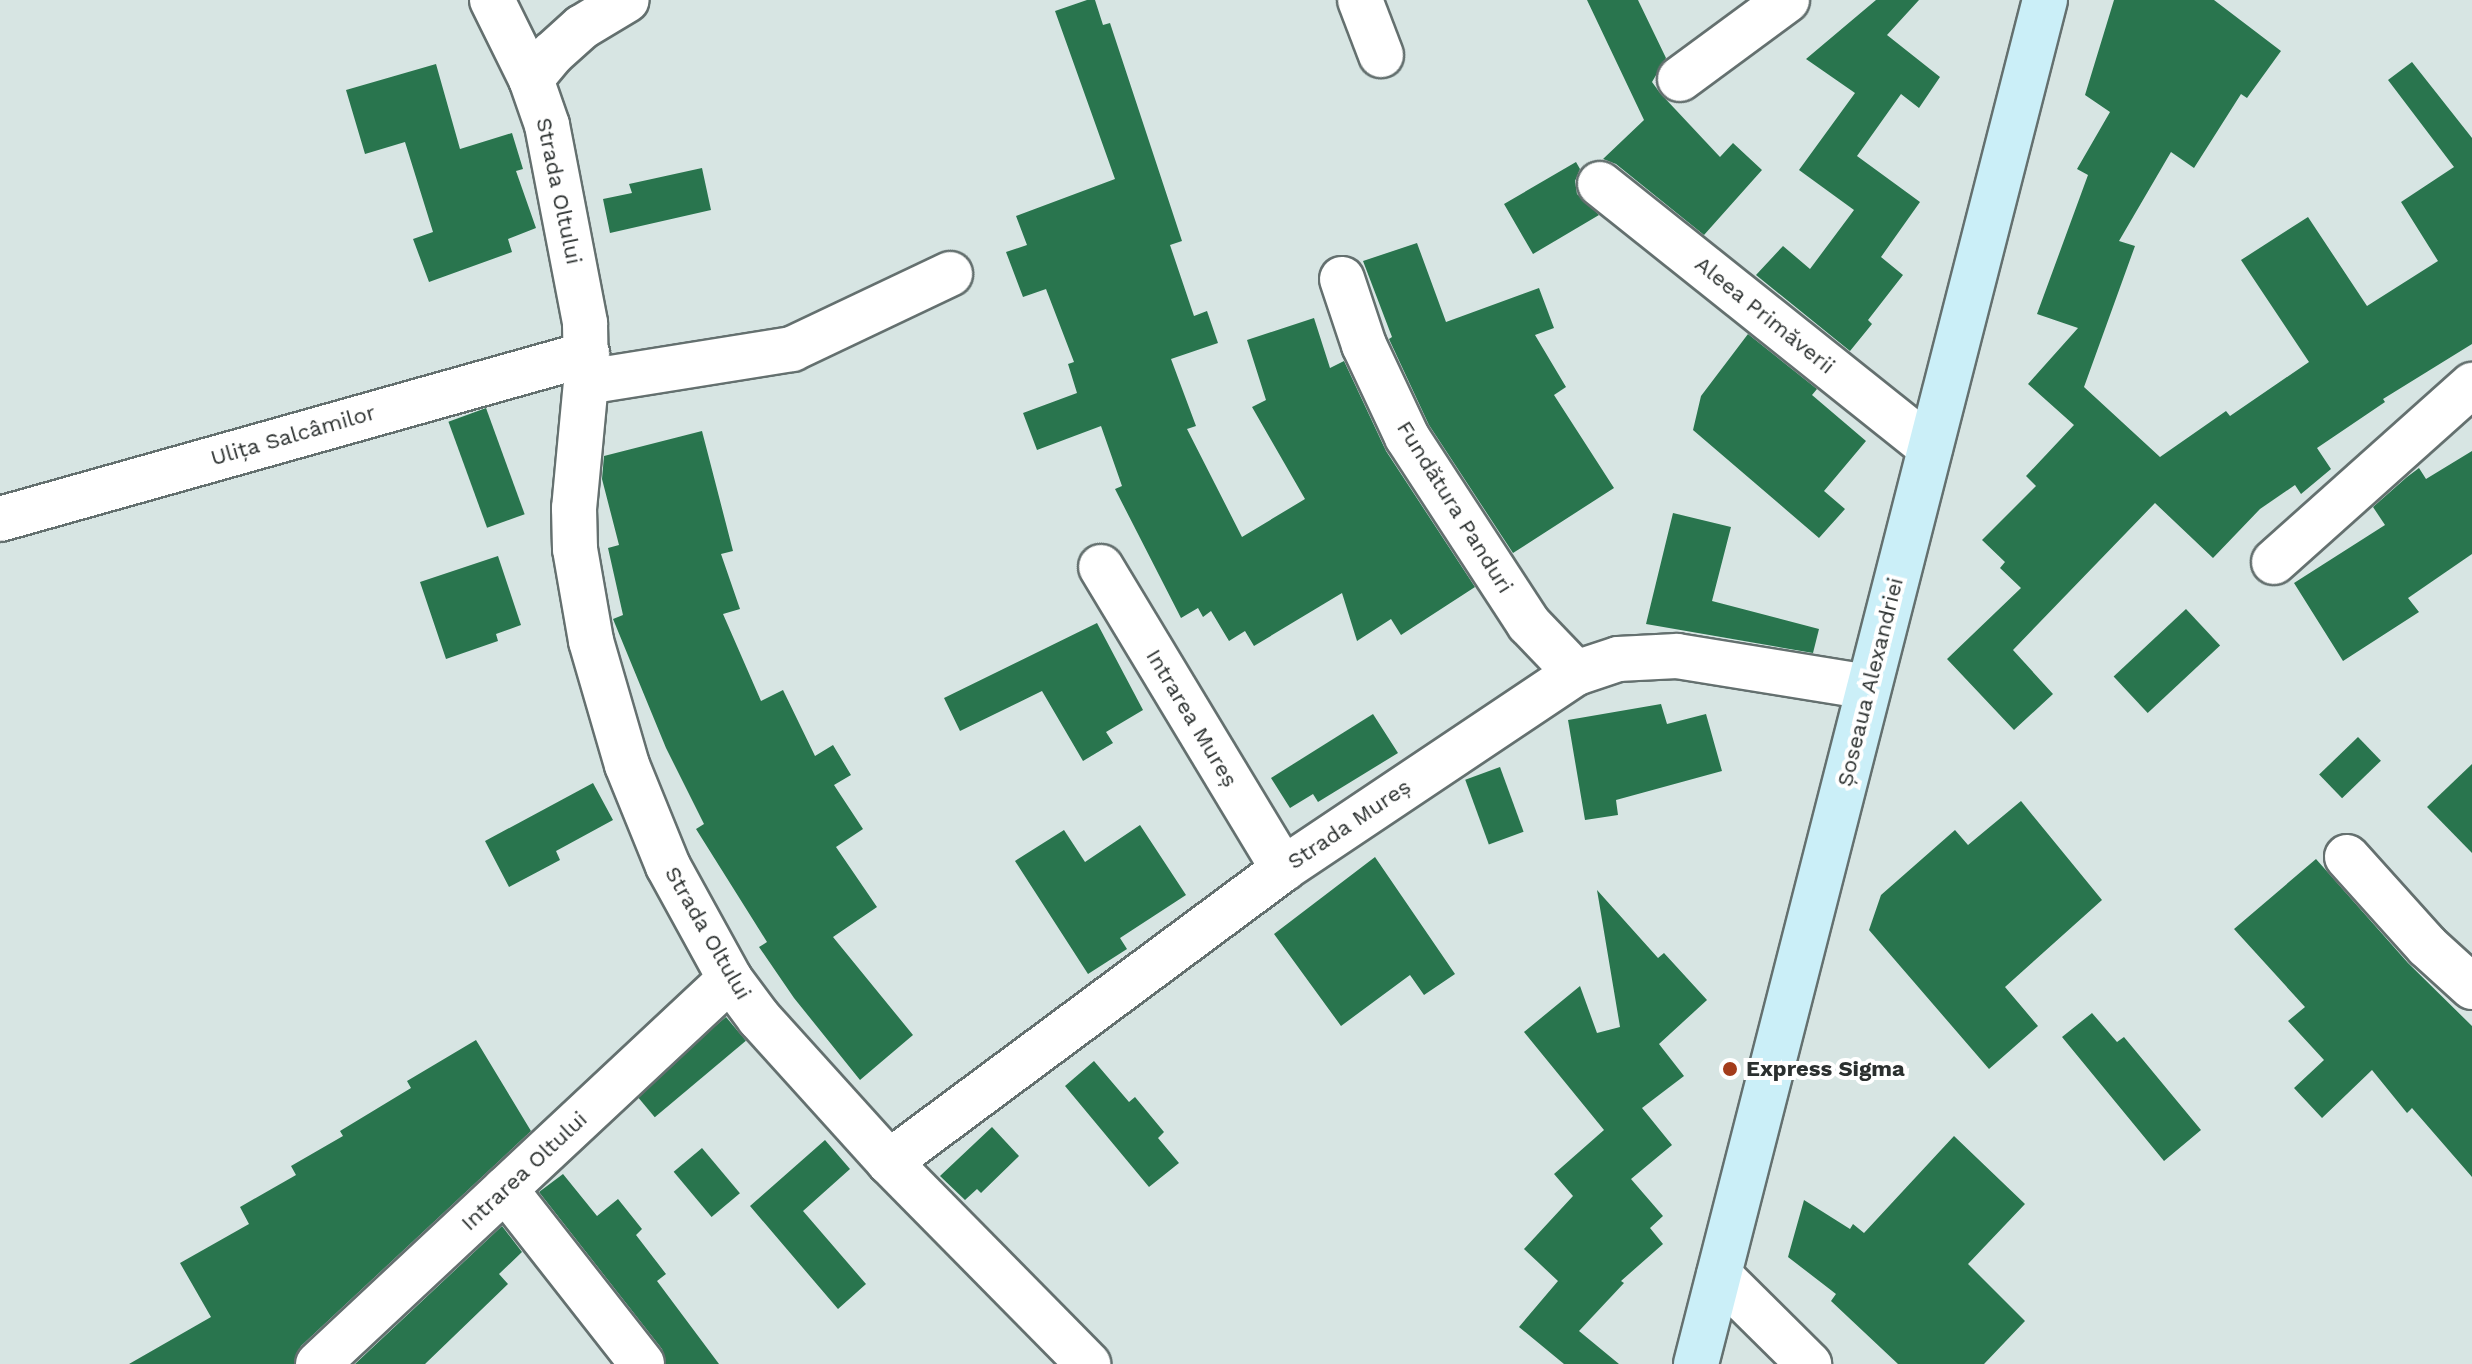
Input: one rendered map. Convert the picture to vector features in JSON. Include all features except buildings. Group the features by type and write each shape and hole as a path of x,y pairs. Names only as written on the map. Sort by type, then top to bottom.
{"main road":[{"name":"Șoseaua Alexandriei","path":"1696,1364 2045,0"}],"street":[{"name":"Strada Oltului","path":"492,0 531,79 547,125 585,323 586,368 574,508 575,549 591,641 627,765 668,866 730,979 759,1018 889,1162 1088,1364"},
{"path":"531,79 553,53 582,27 627,0"},
{"path":"1360,0 1381,55"},
{"path":"1680,79 1787,0"},
{"name":"Aleea Primăverii","path":"1600,184 1930,447"},
{"path":"586,368 792,349 950,274"},
{"name":"Fundătura Panduri","path":"1342,279 1364,345 1407,437 1529,624 1576,673"},
{"name":"Ulița Salcâmilor","path":"0,519 586,368"},
{"path":"2274,562 2472,385"},
{"name":"Intrarea Mureș","path":"1101,567 1283,869"},
{"name":"Strada Mureș","path":"889,1162 1283,869 1576,673 1618,659 1677,656 1868,687"},
{"path":"2347,857 2427,946 2472,987"},
{"name":"Intrarea Oltului","path":"318,1364 730,979"},
{"path":"505,1189 642,1364"},
{"path":"1719,1275 1809,1364"}],"place":[{"name":"Express Sigma","path":"1730,1069"}]}
